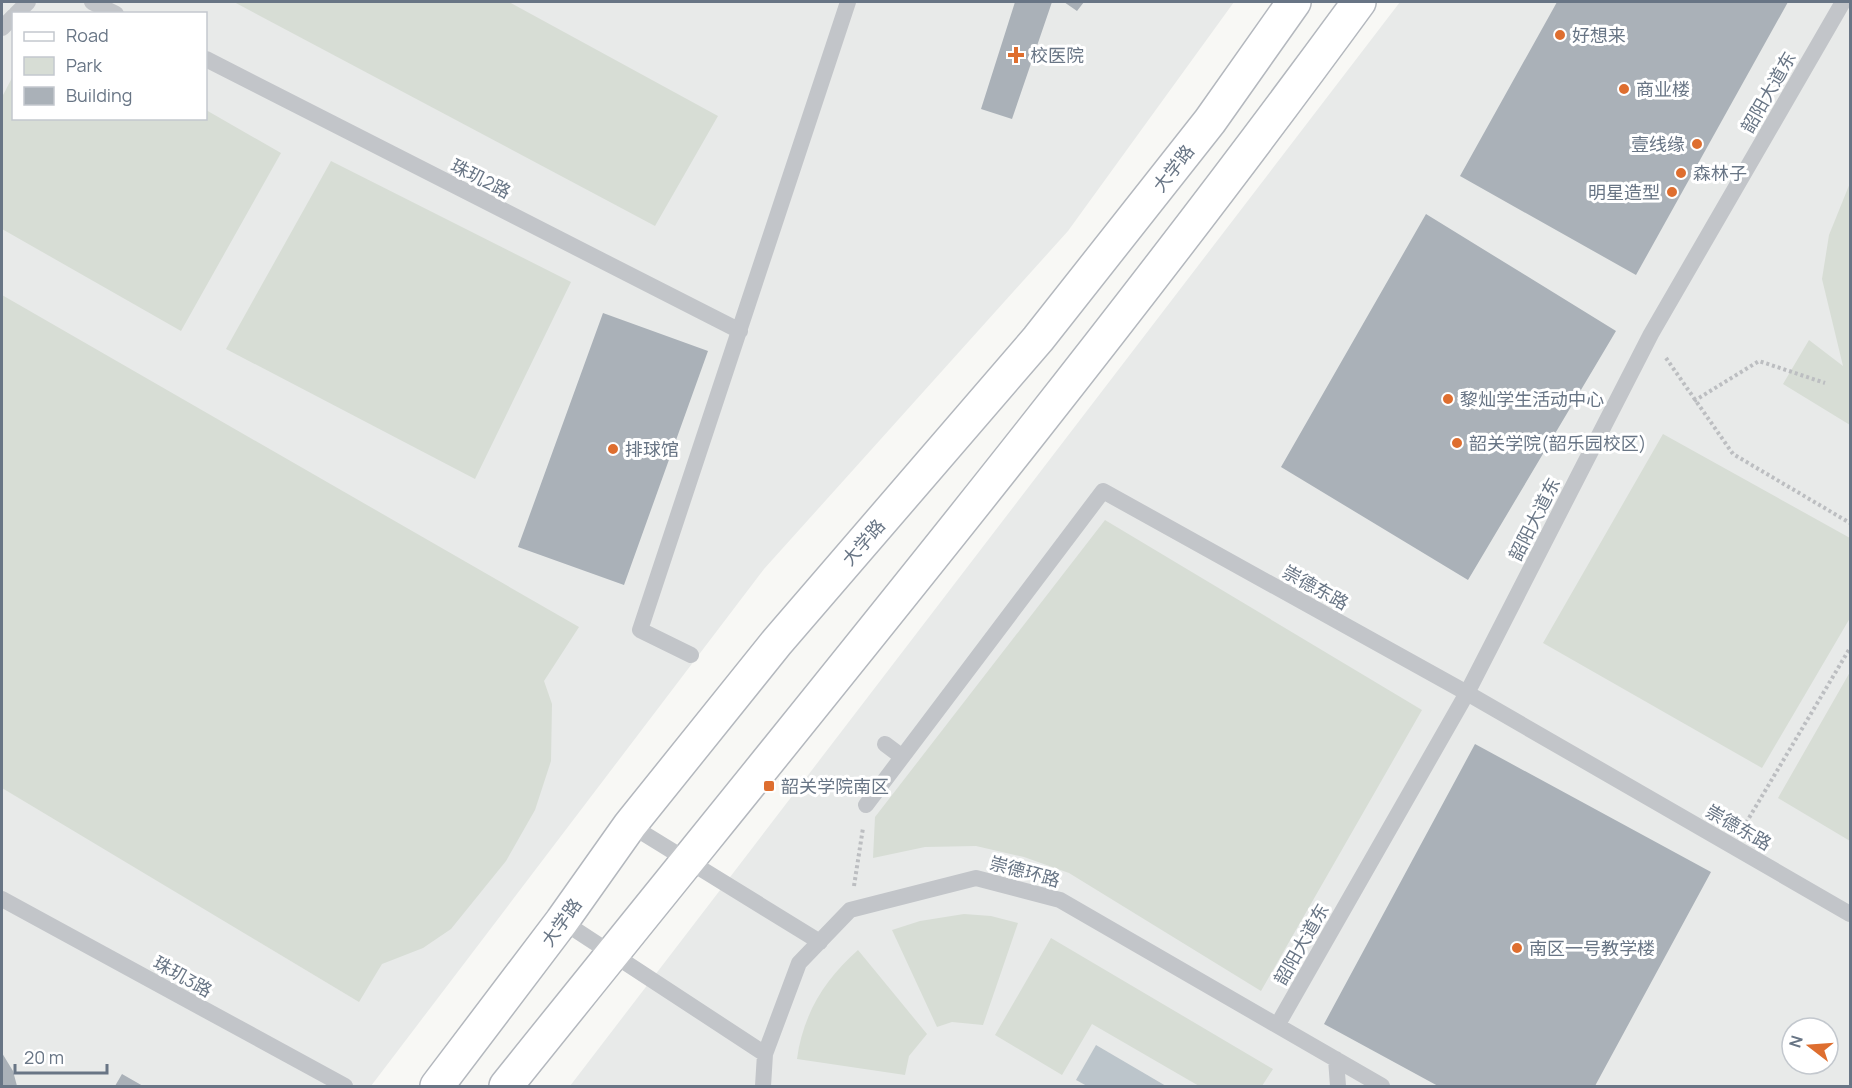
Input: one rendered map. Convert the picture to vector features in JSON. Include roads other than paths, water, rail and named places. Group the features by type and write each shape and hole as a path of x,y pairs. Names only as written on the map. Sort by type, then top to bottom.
{"main road":[{"name":"大学路","path":"437,1086 562,921 630,825 777,642 1038,339 1210,121 1294,2"},
{"path":"506,1086 1083,365 1250,152 1359,2"}],"lane":[{"path":"92,2 112,12"},
{"path":"691,655 640,630 848,2"},
{"name":"韶阳大道东","path":"1278,1024 1467,693 1651,334 1843,2"},
{"name":"珠玑2路","path":"207,60 740,331"},
{"name":"崇德东路","path":"866,805 1103,491 1467,693 1851,914"},
{"path":"885,744 901,756"},
{"path":"630,825 819,942 799,963 765,1054 763,1086"},
{"name":"崇德环路","path":"819,942 850,910 976,878 997,883 1060,900 1382,1086"},
{"name":"珠玑3路","path":"2,899 345,1086"},
{"path":"562,921 765,1054"},
{"path":"1336,1059 1338,1086"}],"place":[{"name":"好想来","path":"1560,35"},
{"name":"校医院","path":"1016,55"},
{"name":"商业楼","path":"1624,89"},
{"name":"壹线缘","path":"1697,144"},
{"name":"森林子","path":"1681,173"},
{"name":"明星造型","path":"1672,192"},
{"name":"黎灿学生活动中心","path":"1448,399"},
{"name":"韶关学院(韶乐园校区)","path":"1457,443"},
{"name":"排球馆","path":"613,449"},
{"name":"韶关学院南区","path":"769,786"},
{"name":"南区一号教学楼","path":"1517,948"}]}
